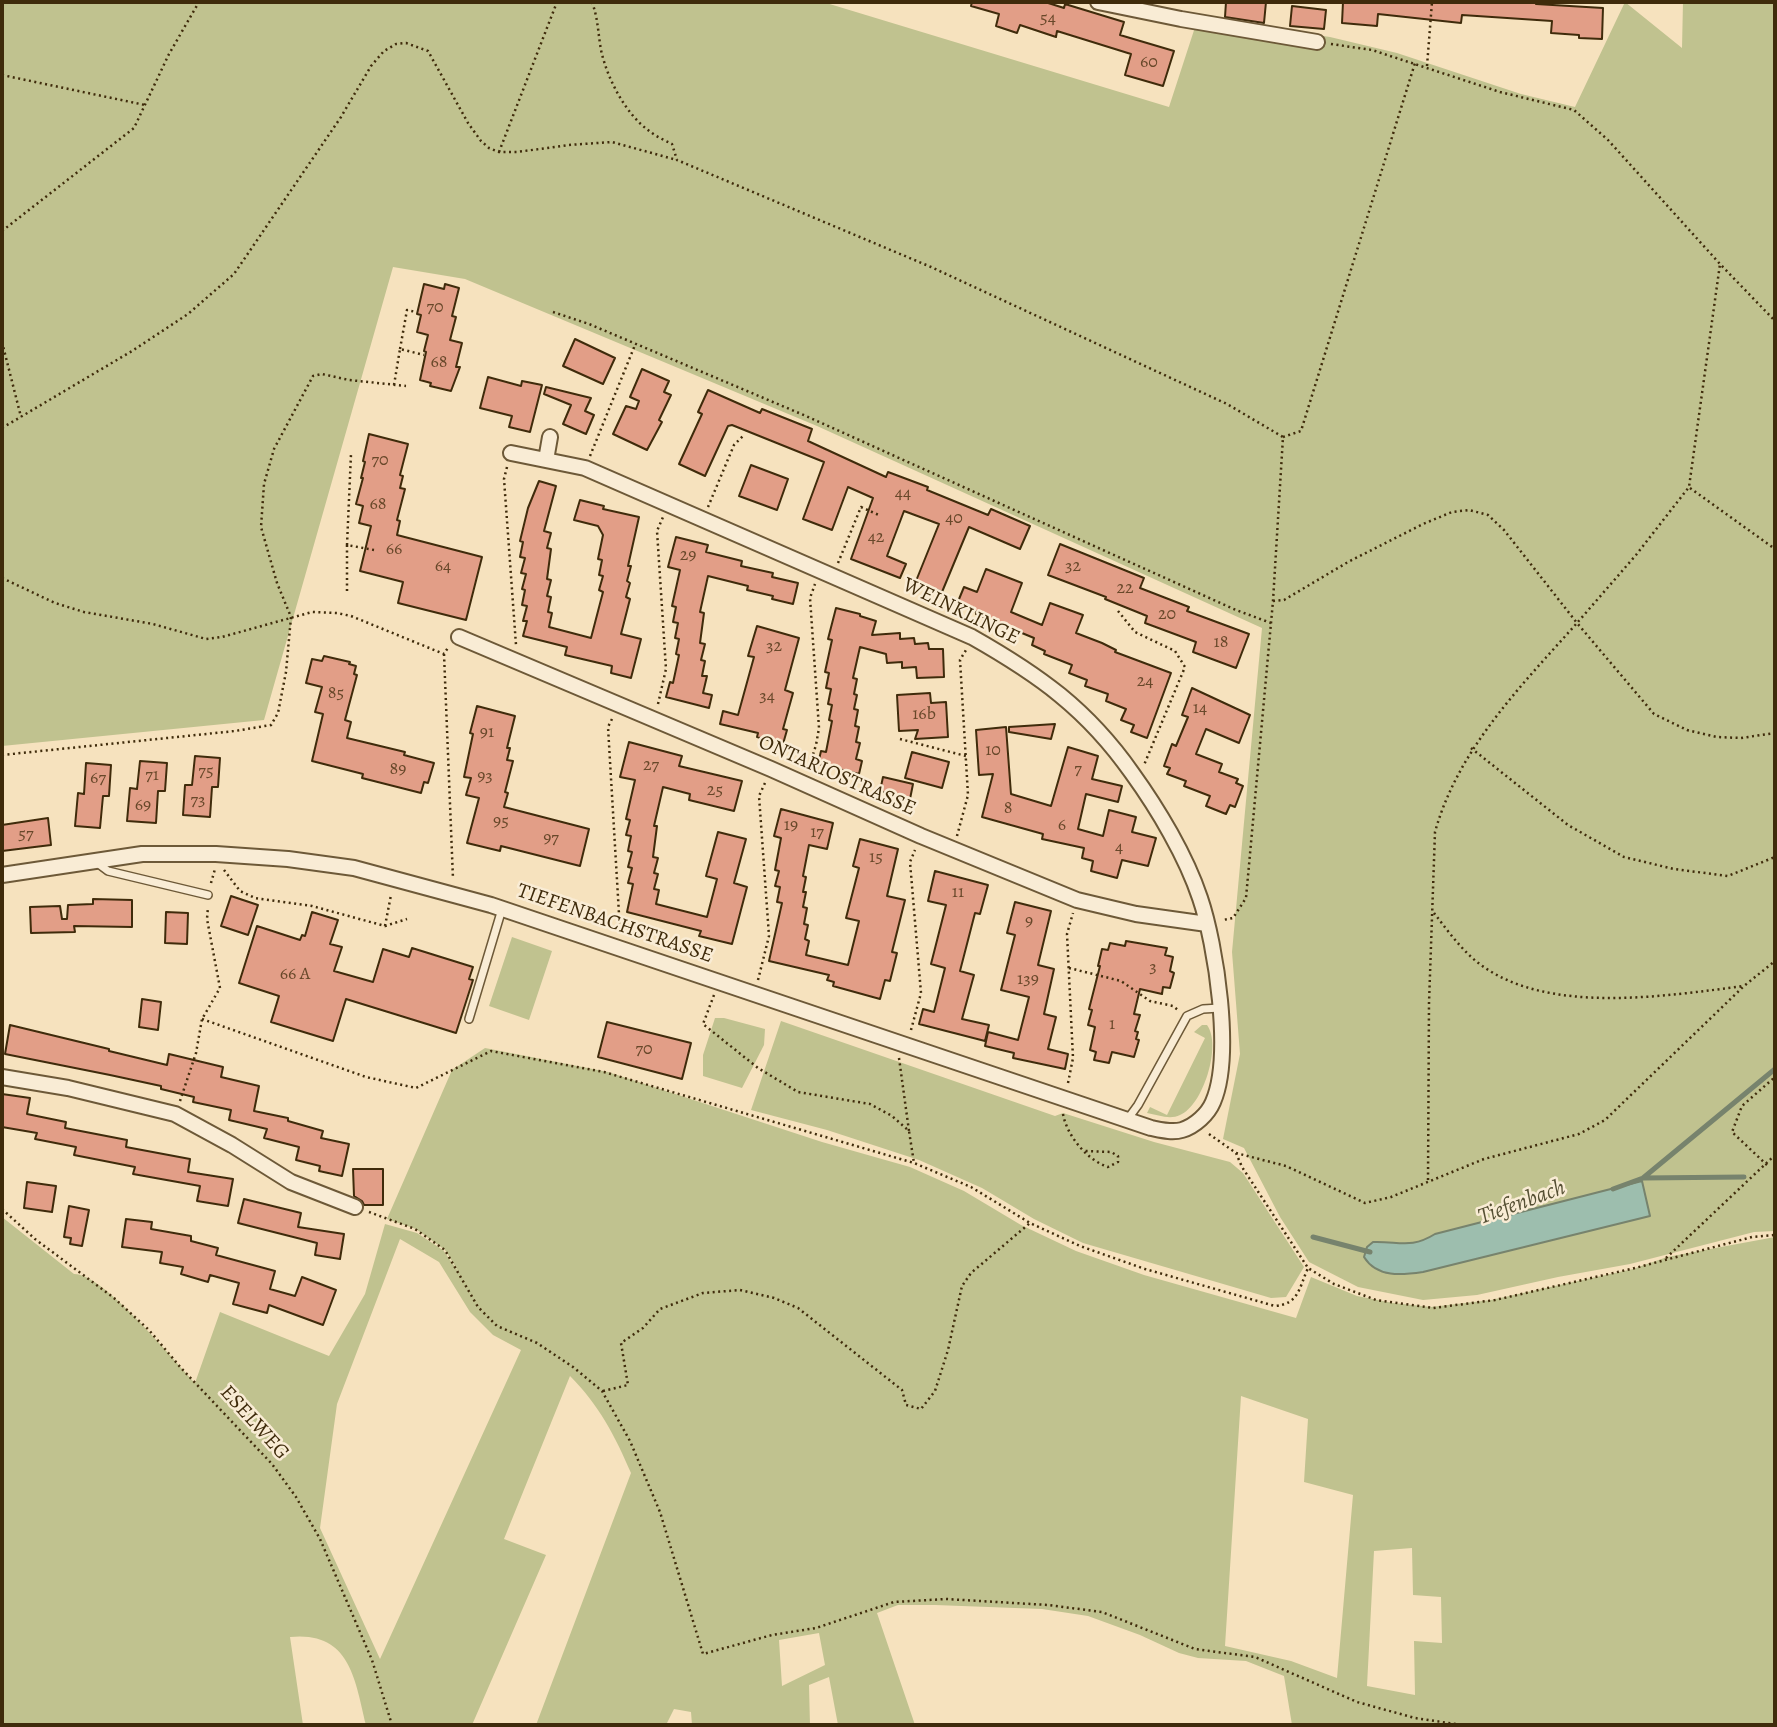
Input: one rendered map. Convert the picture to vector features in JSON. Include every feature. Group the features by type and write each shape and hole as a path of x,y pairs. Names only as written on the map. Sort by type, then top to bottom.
{"street":[{"path":"1098,2 1317,42"},
{"path":"546,460 550,438"},
{"name":"WEINKLINGE","path":"511,453 585,468 972,637 1024,666 1067,699 1103,735 1133,774 1181,854 1200,898 1214,954 1221,1008 1221,1059 1215,1099 1196,1122"},
{"name":"ONTARIOSTRASSE","path":"459,637 771,769 921,836 1077,900 1136,914 1207,924"},
{"name":"TIEFENBACHSTRASSE","path":"2,875 142,855 216,854 288,859 354,868 502,908 1127,1121 1173,1131 1184,1129 1196,1122"},
{"path":"2,1077 68,1088 175,1114 291,1182 355,1207"}],"lane":[{"path":"95,861 108,871 208,895"},
{"path":"469,1019 502,908"},
{"path":"1127,1121 1187,1016 1203,1009 1221,1008"}],"path":[{"path":"2,231 134,128 169,54 199,2"},
{"path":"499,152 557,2"},
{"path":"592,2 598,17 601,52 611,79 625,105 647,129 672,144 677,160"},
{"path":"1427,66 1432,2"},
{"path":"1317,42 1372,50 1500,92 1574,110 1608,140 1775,321"},
{"path":"2,428 132,351 188,314 234,274 341,117 371,66 384,51 396,44 406,43 428,51 474,132 489,148 499,152 517,152 612,142 677,160 931,267 1227,404 1283,438"},
{"path":"1283,438 1301,431 1415,63"},
{"path":"2,75 145,105"},
{"path":"1428,1180 1429,1003 1435,832 1440,812 1471,748 1636,555 1689,487 1720,264"},
{"path":"394,385 407,310 416,312"},
{"path":"553,312 589,324 806,416 1236,610 1271,623"},
{"path":"2,342 21,417"},
{"path":"585,468 635,344"},
{"path":"400,349 424,355"},
{"path":"2,755 271,725 278,713 286,672 291,617 276,583 261,527 264,484 274,449 313,376 322,374 349,380 406,386"},
{"path":"703,520 734,445 744,435"},
{"path":"1207,924 1233,918 1246,898 1273,601 1283,438"},
{"path":"511,453 504,479 517,663"},
{"path":"347,591 351,454"},
{"path":"1689,487 1775,549"},
{"path":"660,695 666,669 657,531 669,505"},
{"path":"803,783 817,745 819,728 810,598 827,573 862,507 881,516"},
{"path":"1273,601 1284,600 1348,562 1423,524 1452,512 1469,510 1488,515 1504,530 1577,623 1654,714 1687,730 1717,737 1741,738 1775,733"},
{"path":"347,545 374,550"},
{"path":"2,578 55,603 84,612 153,624 206,639 312,612 351,616 444,654"},
{"path":"1118,611 1135,632 1175,651 1185,667 1146,764 1133,774"},
{"path":"439,891 444,876 454,879 444,654 453,640 459,637"},
{"path":"954,850 968,795 960,660 972,637"},
{"path":"618,705 608,727 621,949"},
{"path":"900,740 966,756"},
{"path":"1471,748 1568,825 1624,857 1674,869 1728,876 1775,857"},
{"path":"755,994 769,936 759,796 771,769"},
{"path":"914,1163 902,1045 921,993 910,862 921,836"},
{"path":"175,1114 196,1053 202,1019 220,988 207,919 208,895 217,862 240,891 255,898 312,906 385,926 407,919"},
{"path":"385,926 395,878"},
{"path":"1077,900 1067,934 1073,1058 1062,1110 1064,1121 1088,1156 1103,1166 1108,1167 1118,1162 1118,1156 1111,1152 1085,1151"},
{"path":"1433,912 1458,943 1480,964 1508,981 1544,992 1607,998 1695,993 1744,986"},
{"path":"1196,1122 1236,1153 1286,1166 1365,1203 1391,1197 1484,1159 1579,1134 1605,1120 1744,986 1775,961"},
{"path":"1068,968 1121,981 1150,1001 1173,1006 1187,1016"},
{"path":"719,982 702,1024 758,1069 798,1092 870,1104 892,1116 909,1131"},
{"path":"202,1019 366,1077 416,1088 491,1051 604,1072 914,1163 971,1187 1030,1223 1080,1246 1145,1269 1275,1306 1290,1304 1308,1268"},
{"path":"1767,1165 1732,1132 1742,1106 1775,1077"},
{"path":"1236,1153 1242,1167 1308,1268 1334,1284 1376,1300 1433,1308 1495,1300 1752,1237 1775,1235"},
{"path":"1663,1260 1775,1155"},
{"path":"355,1207 415,1229 445,1250 478,1307 497,1326 537,1343 603,1391 630,1441 660,1512 704,1654 772,1635 816,1628 894,1602 946,1599 1048,1605 1102,1612 1195,1649 1255,1657 1357,1702 1415,1718 1462,1725"},
{"name":"ESELWEG","path":"2,1209 35,1239 114,1298 149,1330 181,1368 272,1464 296,1497 320,1539 372,1660 392,1725"},
{"path":"603,1391 628,1385 621,1343 643,1328 660,1309 703,1293 740,1290 774,1298 798,1308 902,1390 906,1405 921,1409 935,1391 948,1350 962,1286 971,1273 1030,1223"}],"green space":[{"path":"2,2 823,2 1169,107 1198,18 1330,37 1397,53 1521,94 1575,107 1625,2 1682,48 1683,2 1775,2 1775,1231 1754,1232 1630,1264 1477,1295 1423,1300 1358,1287 1309,1262 1280,1217 1244,1148 1223,1139 1240,1054 1232,952 1262,628 817,426 465,279 393,267 264,720 2,746"},
{"path":"512,937 552,951 529,1020 489,1006"},
{"path":"715,1018 765,1029 764,1045 742,1088 703,1076 703,1055"},
{"path":"781,1021 1055,1116 1063,1113 1154,1142 1230,1162 1243,1173 1304,1267 1286,1297 1271,1298 1083,1243 1034,1219 982,1188 919,1160 827,1130 751,1110"},
{"path":"1202,1025 1207,1025 1211,1034 1211,1060 1203,1088 1196,1100 1180,1115 1164,1117 1147,1113 1150,1107 1167,1115 1205,1038 1194,1032"},
{"path":"485,1048 608,1072 822,1142 910,1167 964,1191 1021,1225 1076,1251 1144,1275 1296,1318 1311,1277 1357,1296 1431,1307 1491,1300 1633,1269 1667,1257 1775,1237 1775,1725 1292,1725 1284,1676 1246,1661 1198,1658 1179,1653 1088,1616 1042,1609 898,1605 877,1613 915,1725 838,1725 829,1677 809,1685 810,1725 692,1725 691,1712 674,1709 666,1725 536,1725 631,1473 619,1446 590,1398 570,1376 504,1539 546,1555 472,1725 366,1725 353,1675 338,1650 326,1642 310,1637 290,1637 303,1725 2,1725 2,1217 74,1274 87,1277 102,1287 155,1338 195,1383 220,1312 329,1356 365,1294 385,1224 417,1233 443,1250 460,1274 445,1250 416,1229 387,1219 452,1070","holes":["400,1239 439,1262 470,1312 493,1335 521,1350 380,1659 320,1528 337,1404","1241,1396 1308,1419 1304,1482 1353,1495 1337,1678 1291,1661 1225,1646","1412,1548 1413,1595 1441,1597 1442,1643 1414,1641 1415,1695 1367,1686 1374,1551","819,1633 825,1665 782,1686 779,1640"]}],"shaded area":[{"path":"1642,1181 1650,1216 1423,1272 1390,1274 1376,1269 1364,1257 1367,1247 1373,1242 1419,1241 1435,1234"}],"building":[{"path":"972,2 1045,2 1064,8 1065,4 1124,22 1120,35 1174,51 1163,86 1125,75 1131,54 1057,31 1056,37 1020,25 1017,33 996,26 999,14 971,6"},
{"path":"1226,2 1266,2 1264,23 1225,17"},
{"path":"1343,2 1537,2 1536,4 1603,8 1602,39 1551,33 1552,21 1462,15 1461,23 1378,14 1377,26 1342,23"},
{"path":"1292,6 1326,10 1324,29 1290,26"},
{"path":"424,284 444,289 445,284 459,288 452,316 456,317 450,340 462,343 456,367 460,367 451,391 430,386 431,383 420,380 428,335 417,332 421,315 417,314"},
{"path":"575,339 615,358 603,384 563,366"},
{"path":"642,369 669,381 664,392 671,395 659,420 662,422 647,450 613,434 626,406 636,409 639,401 630,397"},
{"path":"488,377 521,386 522,381 542,385 530,432 509,427 512,416 480,408"},
{"path":"546,387 591,398 585,411 594,415 586,434 563,424 571,405 544,394"},
{"path":"708,390 760,413 762,409 812,429 808,441 886,477 888,472 988,515 991,509 1030,526 1020,549 969,527 942,592 916,581 939,524 904,511 887,556 906,564 900,578 851,559 873,498 848,487 832,530 803,519 824,462 732,425 728,426 705,476 679,464 702,414 698,412"},
{"path":"369,434 408,444 400,475 403,476 400,488 405,489 397,520 400,521 397,535 482,557 466,620 398,603 403,582 360,571 371,526 359,523 363,506 356,504 363,478 363,461"},
{"path":"751,465 788,479 777,510 739,496"},
{"path":"539,481 556,486 544,531 551,533 547,548 551,549 547,579 551,580 547,596 551,597 549,627 591,638 603,592 599,590 603,576 599,575 602,560 598,559 603,535 598,526 574,520 580,500 604,506 603,509 639,517 628,566 631,566 627,581 630,583 626,597 630,599 621,634 641,639 631,678 611,673 612,666 565,655 567,647 523,636 527,606 522,605 525,590 522,589 526,574 521,573 525,558 520,557 523,542 520,541 528,508"},
{"path":"676,537 708,545 706,552 742,561 741,566 773,573 772,577 798,583 793,604 747,590 748,586 708,576 700,612 704,613 700,643 705,644 701,660 705,661 702,676 707,676 703,693 712,695 709,708 666,697 670,682 673,683 679,655 676,654 679,639 675,638 678,623 673,622 676,607 672,606 680,570 668,567"},
{"path":"1060,544 1144,578 1140,588 1189,607 1187,611 1249,634 1236,668 1193,652 1196,642 1145,623 1147,616 1048,575"},
{"path":"986,569 1022,583 1011,612 1042,625 1050,603 1083,615 1076,633 1102,643 1116,650 1115,652 1171,673 1147,738 1131,732 1134,725 1121,720 1126,709 1106,701 1108,694 1085,686 1087,680 1069,673 1072,665 1044,654 1045,651 1032,645 1034,638 957,604 964,587 977,592"},
{"path":"836,608 876,621 872,635 900,633 900,639 914,638 915,644 928,643 929,649 943,649 944,677 917,678 916,667 902,668 902,662 887,663 886,654 860,647 853,678 857,679 854,709 858,710 856,742 860,743 856,759 862,761 859,774 818,764 821,751 826,752 832,721 829,720 832,705 828,704 831,689 826,688 829,673 825,672 832,640 828,639"},
{"path":"757,626 799,638 785,690 793,693 783,729 787,730 783,744 757,737 758,733 720,724 723,711 738,715 754,657 748,656"},
{"path":"324,656 356,666 354,674 357,675 345,720 351,722 347,738 405,752 404,755 434,763 428,783 424,782 421,793 362,778 363,774 312,761 323,714 315,712 322,687 306,683 312,659 322,661"},
{"path":"1192,688 1250,715 1239,743 1206,729 1196,754 1222,764 1219,772 1238,779 1236,783 1243,786 1235,807 1230,805 1226,814 1206,806 1210,796 1184,786 1186,781 1167,774 1170,768 1164,766 1172,744 1176,746 1188,717 1182,715"},
{"path":"930,693 931,703 946,702 948,737 915,739 918,730 899,731 897,695"},
{"path":"477,706 515,716 507,748 510,748 507,760 513,761 504,807 589,829 580,866 501,846 500,851 467,843 479,798 466,795 471,778 464,777"},
{"path":"1055,724 1051,739 1009,732 1009,727"},
{"path":"1006,727 1011,794 1051,806 1068,747 1098,756 1092,779 1122,786 1118,802 1086,794 1078,829 1103,836 1109,810 1136,817 1132,832 1156,838 1148,866 1122,860 1117,878 1091,871 1093,861 1082,858 1084,848 1042,839 1043,834 982,817 993,774 979,775 976,730"},
{"path":"629,742 682,756 679,766 742,781 734,811 689,800 690,794 663,787 654,826 657,826 653,857 658,858 654,873 658,874 654,889 659,890 656,904 707,917 717,879 706,876 718,832 746,839 734,883 747,887 732,944 699,936 701,931 627,912 633,884 628,883 632,852 628,851 631,836 626,835 630,820 626,819 635,780 620,777"},
{"path":"912,752 949,762 942,788 905,778"},
{"path":"195,756 220,758 218,787 212,787 210,817 183,815 185,785 192,785"},
{"path":"140,761 167,763 165,791 158,791 156,823 127,821 130,788 137,789"},
{"path":"86,763 111,765 109,796 103,796 100,828 75,826 78,793 84,794"},
{"path":"883,777 913,784 910,799 880,791"},
{"path":"781,809 833,823 827,849 809,845 803,876 806,877 803,892 806,892 803,907 807,908 804,924 808,925 805,939 809,941 806,955 848,965 859,921 846,918 859,868 853,866 860,839 898,849 887,896 905,900 892,952 897,953 890,981 885,980 880,999 833,986 834,982 827,980 829,975 769,961 782,903 777,902 780,887 775,886 779,871 775,870 781,838 774,836"},
{"path":"48,818 51,845 2,851 2,825"},
{"path":"935,871 988,885 980,914 975,913 960,971 974,975 962,1019 989,1025 985,1041 919,1024 923,1009 934,1012 945,968 931,964 946,905 928,901"},
{"path":"231,896 258,905 248,935 221,926"},
{"path":"93,899 132,900 132,927 74,926 75,932 31,933 30,907 60,906 62,919 67,919 68,905 93,904"},
{"path":"1015,902 1051,911 1038,965 1054,969 1044,1014 1056,1017 1048,1049 1068,1054 1065,1069 1013,1058 1014,1053 985,1046 988,1032 1018,1040 1029,997 1001,990 1015,935 1007,933"},
{"path":"166,912 188,913 187,944 165,943"},
{"path":"312,912 338,920 330,944 342,947 334,971 373,982 383,949 409,957 412,948 473,967 469,979 473,980 456,1033 346,999 333,1041 271,1022 279,996 239,983 257,926 300,940 302,935 305,936"},
{"path":"1126,941 1167,948 1165,955 1173,957 1170,971 1174,973 1170,988 1163,987 1162,994 1140,989 1134,1014 1140,1015 1135,1031 1138,1032 1136,1039 1139,1040 1134,1057 1112,1052 1109,1063 1094,1060 1096,1052 1090,1050 1095,1027 1088,1025 1092,1010 1089,1009 1102,949 1108,950 1110,943 1125,946"},
{"path":"142,999 161,1002 158,1030 139,1027"},
{"path":"607,1022 691,1043 682,1079 598,1057"},
{"path":"10,1025 167,1065 169,1054 223,1067 221,1077 259,1086 254,1111 288,1118 288,1121 323,1131 321,1138 349,1144 342,1176 319,1171 320,1166 296,1160 299,1147 264,1138 267,1129 229,1120 231,1110 193,1102 194,1097 161,1089 161,1086 5,1054"},
{"path":"2,1094 30,1098 27,1114 66,1122 65,1128 127,1140 126,1147 190,1159 188,1172 233,1179 228,1206 197,1201 200,1186 133,1174 135,1167 74,1155 76,1147 35,1139 37,1133 2,1127"},
{"path":"353,1169 383,1169 383,1205 364,1205 354,1196"},
{"path":"27,1182 56,1186 52,1212 24,1208"},
{"path":"244,1199 301,1213 298,1227 344,1234 340,1259 315,1255 317,1243 238,1223"},
{"path":"69,1206 89,1210 82,1246 70,1244 71,1238 64,1237"},
{"path":"126,1219 152,1222 151,1229 191,1236 191,1241 218,1248 216,1255 275,1271 270,1289 295,1296 302,1277 336,1290 323,1325 269,1305 267,1313 233,1304 239,1283 210,1275 208,1282 181,1274 183,1267 160,1263 162,1252 122,1247"}],"waterway":[{"path":"1643,1178 1775,1069"},
{"name":"Tiefenbach","path":"1613,1189 1643,1178 1744,1177"},
{"name":"Tiefenbach","path":"1313,1237 1370,1252"}]}
